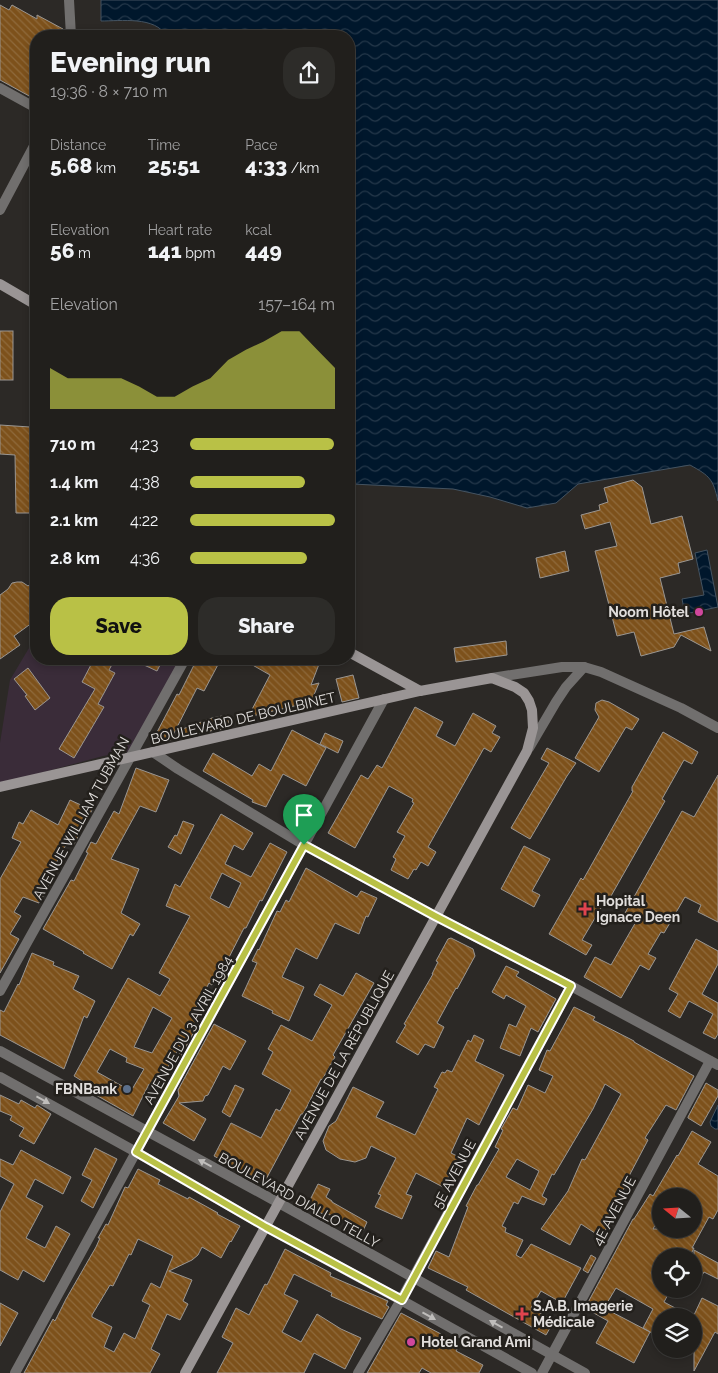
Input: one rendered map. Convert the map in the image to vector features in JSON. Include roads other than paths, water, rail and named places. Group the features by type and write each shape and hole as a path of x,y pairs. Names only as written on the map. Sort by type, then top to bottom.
{"main road":[{"path":"0,284 30,302"},
{"path":"355,655 420,691"},
{"name":"BOULEVARD DE BOULBINET","path":"0,787 420,691 492,678"},
{"name":"AVENUE DE LA RÉPUBLIQUE","path":"185,1373 527,751 533,728 529,701 524,693 515,687 492,678"}],"street":[{"path":"69,0 71,30"},
{"path":"0,88 30,105"},
{"path":"0,210 30,153"},
{"name":"AVENUE WILLIAM TUBMAN","path":"0,991 182,665"},
{"path":"492,678 562,667 584,667 601,672 681,708 718,728"},
{"name":"AVENUE DE LA RÉPUBLIQUE","path":"527,751 566,687 584,667"},
{"name":"AVENUE DU 3 AVRIL 1984","path":"16,1373 384,699"},
{"path":"153,752 304,845 714,1063"},
{"name":"5E AVENUE","path":"358,1373 402,1300 571,986"},
{"name":"BOULEVARD DIALLO TELLY","path":"0,1051 585,1373"},
{"name":"4E AVENUE","path":"542,1373 714,1063"},
{"path":"0,1077 266,1227 532,1373"}],"water":[{"path":"101,0 718,0 718,501 710,479 690,465 578,484 556,503 527,508 453,489 355,484 355,30 161,30 146,22 127,20 101,21"},
{"path":"707,550 718,607 685,614 682,599 704,595 695,553"},
{"path":"718,1105 718,1129 715,1129 711,1126 710,1122"}],"place":[{"name":"Noom Hôtel","path":"699,612"},
{"name":"Hopital Ignace Deen","path":"585,909"},
{"name":"FBNBank","path":"127,1089"},
{"name":"S.A.B. Imagerie Médicale","path":"522,1314"},
{"name":"Hotel Grand Ami","path":"411,1342"}]}
